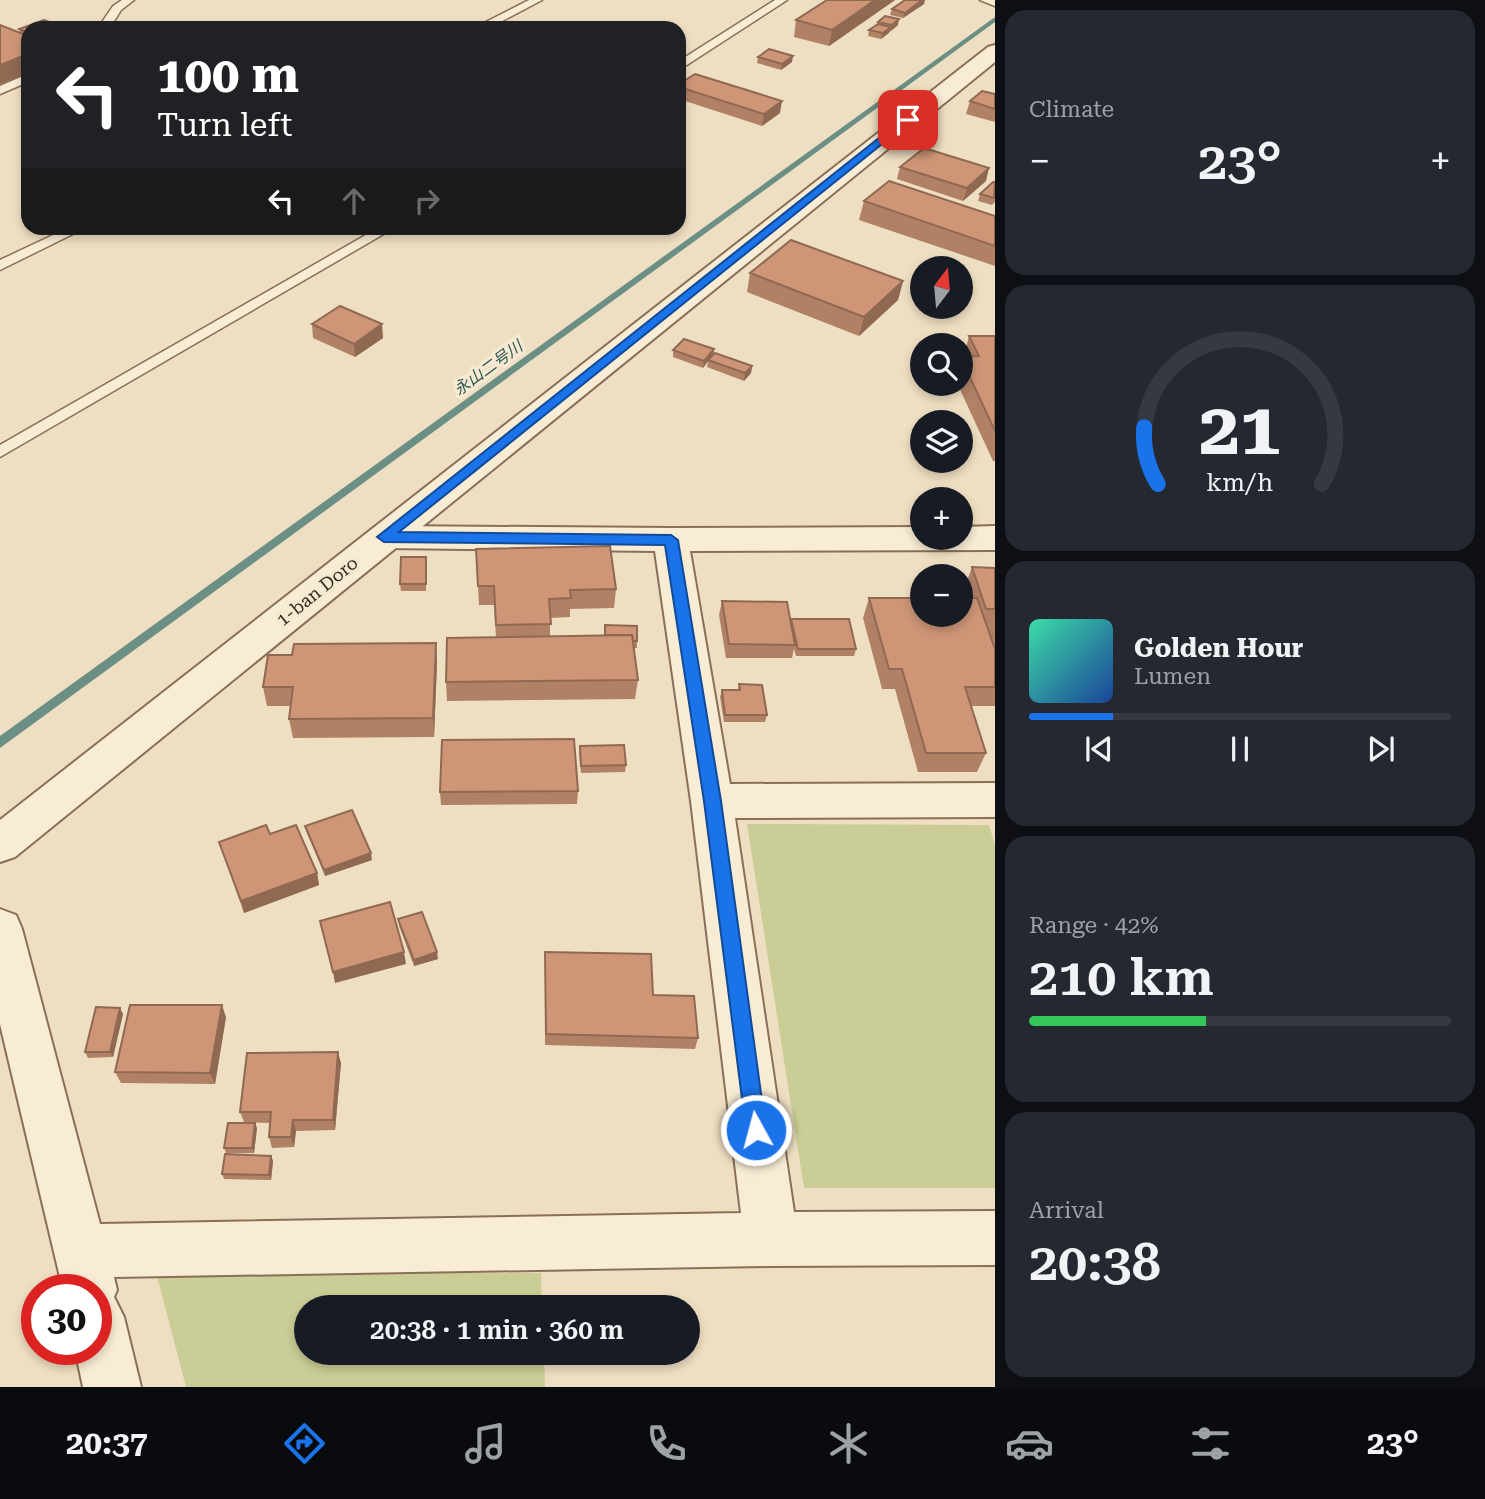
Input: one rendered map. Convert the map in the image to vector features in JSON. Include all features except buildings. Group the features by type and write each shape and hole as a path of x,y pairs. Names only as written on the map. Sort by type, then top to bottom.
{"street":[{"name":"1-ban Doro","path":"0,844 995,51"},
{"path":"384,537 671,540 995,538"},
{"path":"671,540 712,801 771,1239"},
{"path":"712,801 995,800"},
{"path":"0,929 86,1270 771,1239 995,1238"},
{"path":"107,1365 112,1387"}],"lane":[{"path":"109,21 117,8 129,0"},
{"path":"494,21 537,0"},
{"path":"686,62 782,0"},
{"path":"985,0 995,2"},
{"path":"0,90 21,81"},
{"path":"0,266 64,235"},
{"path":"0,452 375,235"}],"green space":[{"path":"747,824 989,825 995,845 995,1188 804,1188"},
{"path":"156,1272 541,1273 542,1295 294,1295 294,1365 544,1365 545,1387 186,1387"}],"waterway":[{"name":"永山二号川","path":"0,743 995,19"}],"route":[{"path":"756,1130 712,801 671,540 384,537 908,120"}]}
